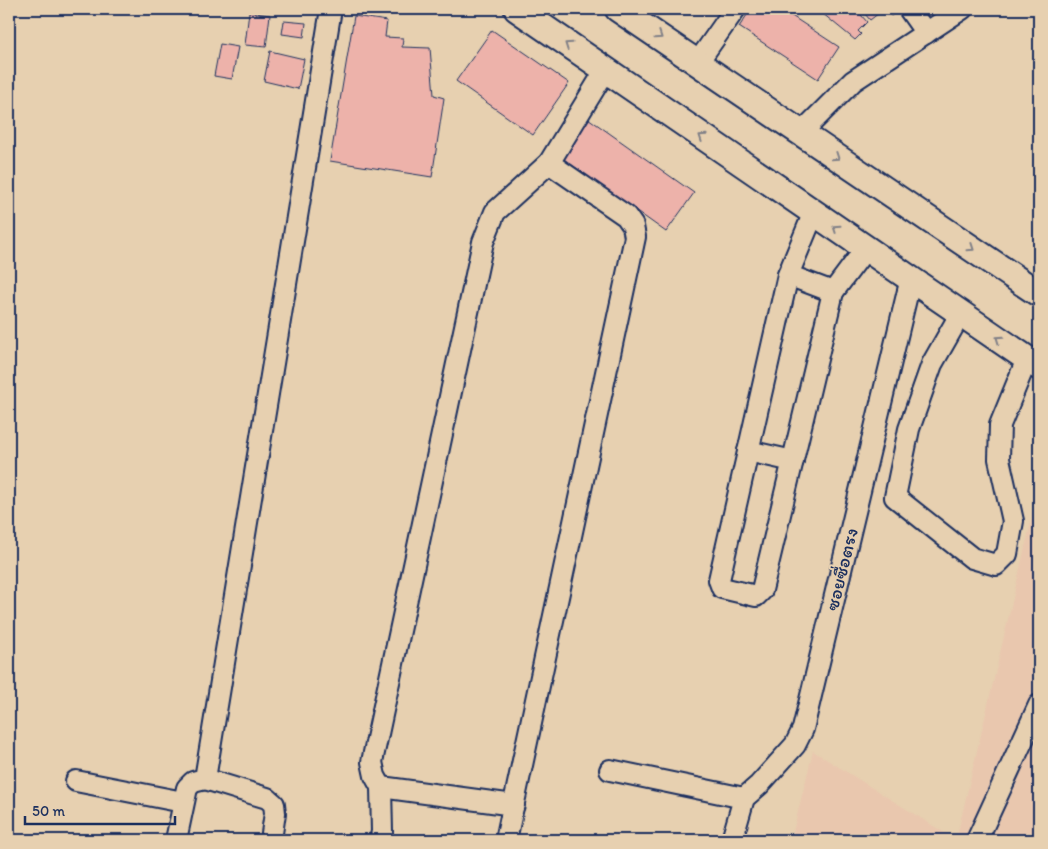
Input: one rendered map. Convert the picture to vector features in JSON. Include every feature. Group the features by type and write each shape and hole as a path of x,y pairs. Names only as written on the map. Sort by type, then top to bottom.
{"main road":[{"path":"516,9 1033,363"},
{"path":"618,9 1039,294"}],"street":[{"path":"205,779 331,9"},
{"path":"698,62 735,9"},
{"path":"909,9 926,32"},
{"path":"801,133 853,81 962,9"},
{"path":"380,840 382,832 381,787 374,776 372,762 483,242 495,212 549,163 605,71"},
{"path":"506,840 635,237 634,226 626,216 549,163"},
{"path":"814,212 788,275 719,580 722,588 756,596 762,590 833,292 866,248"},
{"path":"788,275 833,292"},
{"name":"ซอยซื่อตรง","path":"744,798 759,786 794,745 803,729 911,278"},
{"path":"961,313 932,364 909,429 895,497 972,558 996,565 1007,554 1013,521 999,459 1000,426 1033,363"},
{"path":"748,451 793,460"},
{"path":"977,840 1039,705"},
{"path":"610,770 744,798 732,840"},
{"path":"176,840 187,788 193,782 205,779 267,798 274,804 275,813 271,840"},
{"path":"76,781 183,802"},
{"path":"381,787 514,805"}],"shaded area":[{"path":"1039,488 1039,840 956,840"},
{"path":"813,751 956,840 791,840"}],"building":[{"path":"751,9 781,9 839,47 818,79 739,27"},
{"path":"828,9 856,9 867,22 858,31 861,34 855,40 822,13"},
{"path":"861,9 884,9 870,20"},
{"path":"885,9 899,9 891,16"},
{"path":"249,12 270,15 266,47 245,45"},
{"path":"354,16 387,21 385,37 403,38 402,47 430,48 434,95 444,98 432,177 330,161"},
{"path":"284,21 306,23 304,37 282,34"},
{"path":"492,30 569,83 533,135 456,81"},
{"path":"220,44 238,47 232,79 214,76"},
{"path":"270,51 304,59 298,89 264,81"},
{"path":"585,116 694,193 666,232 558,155"}]}
